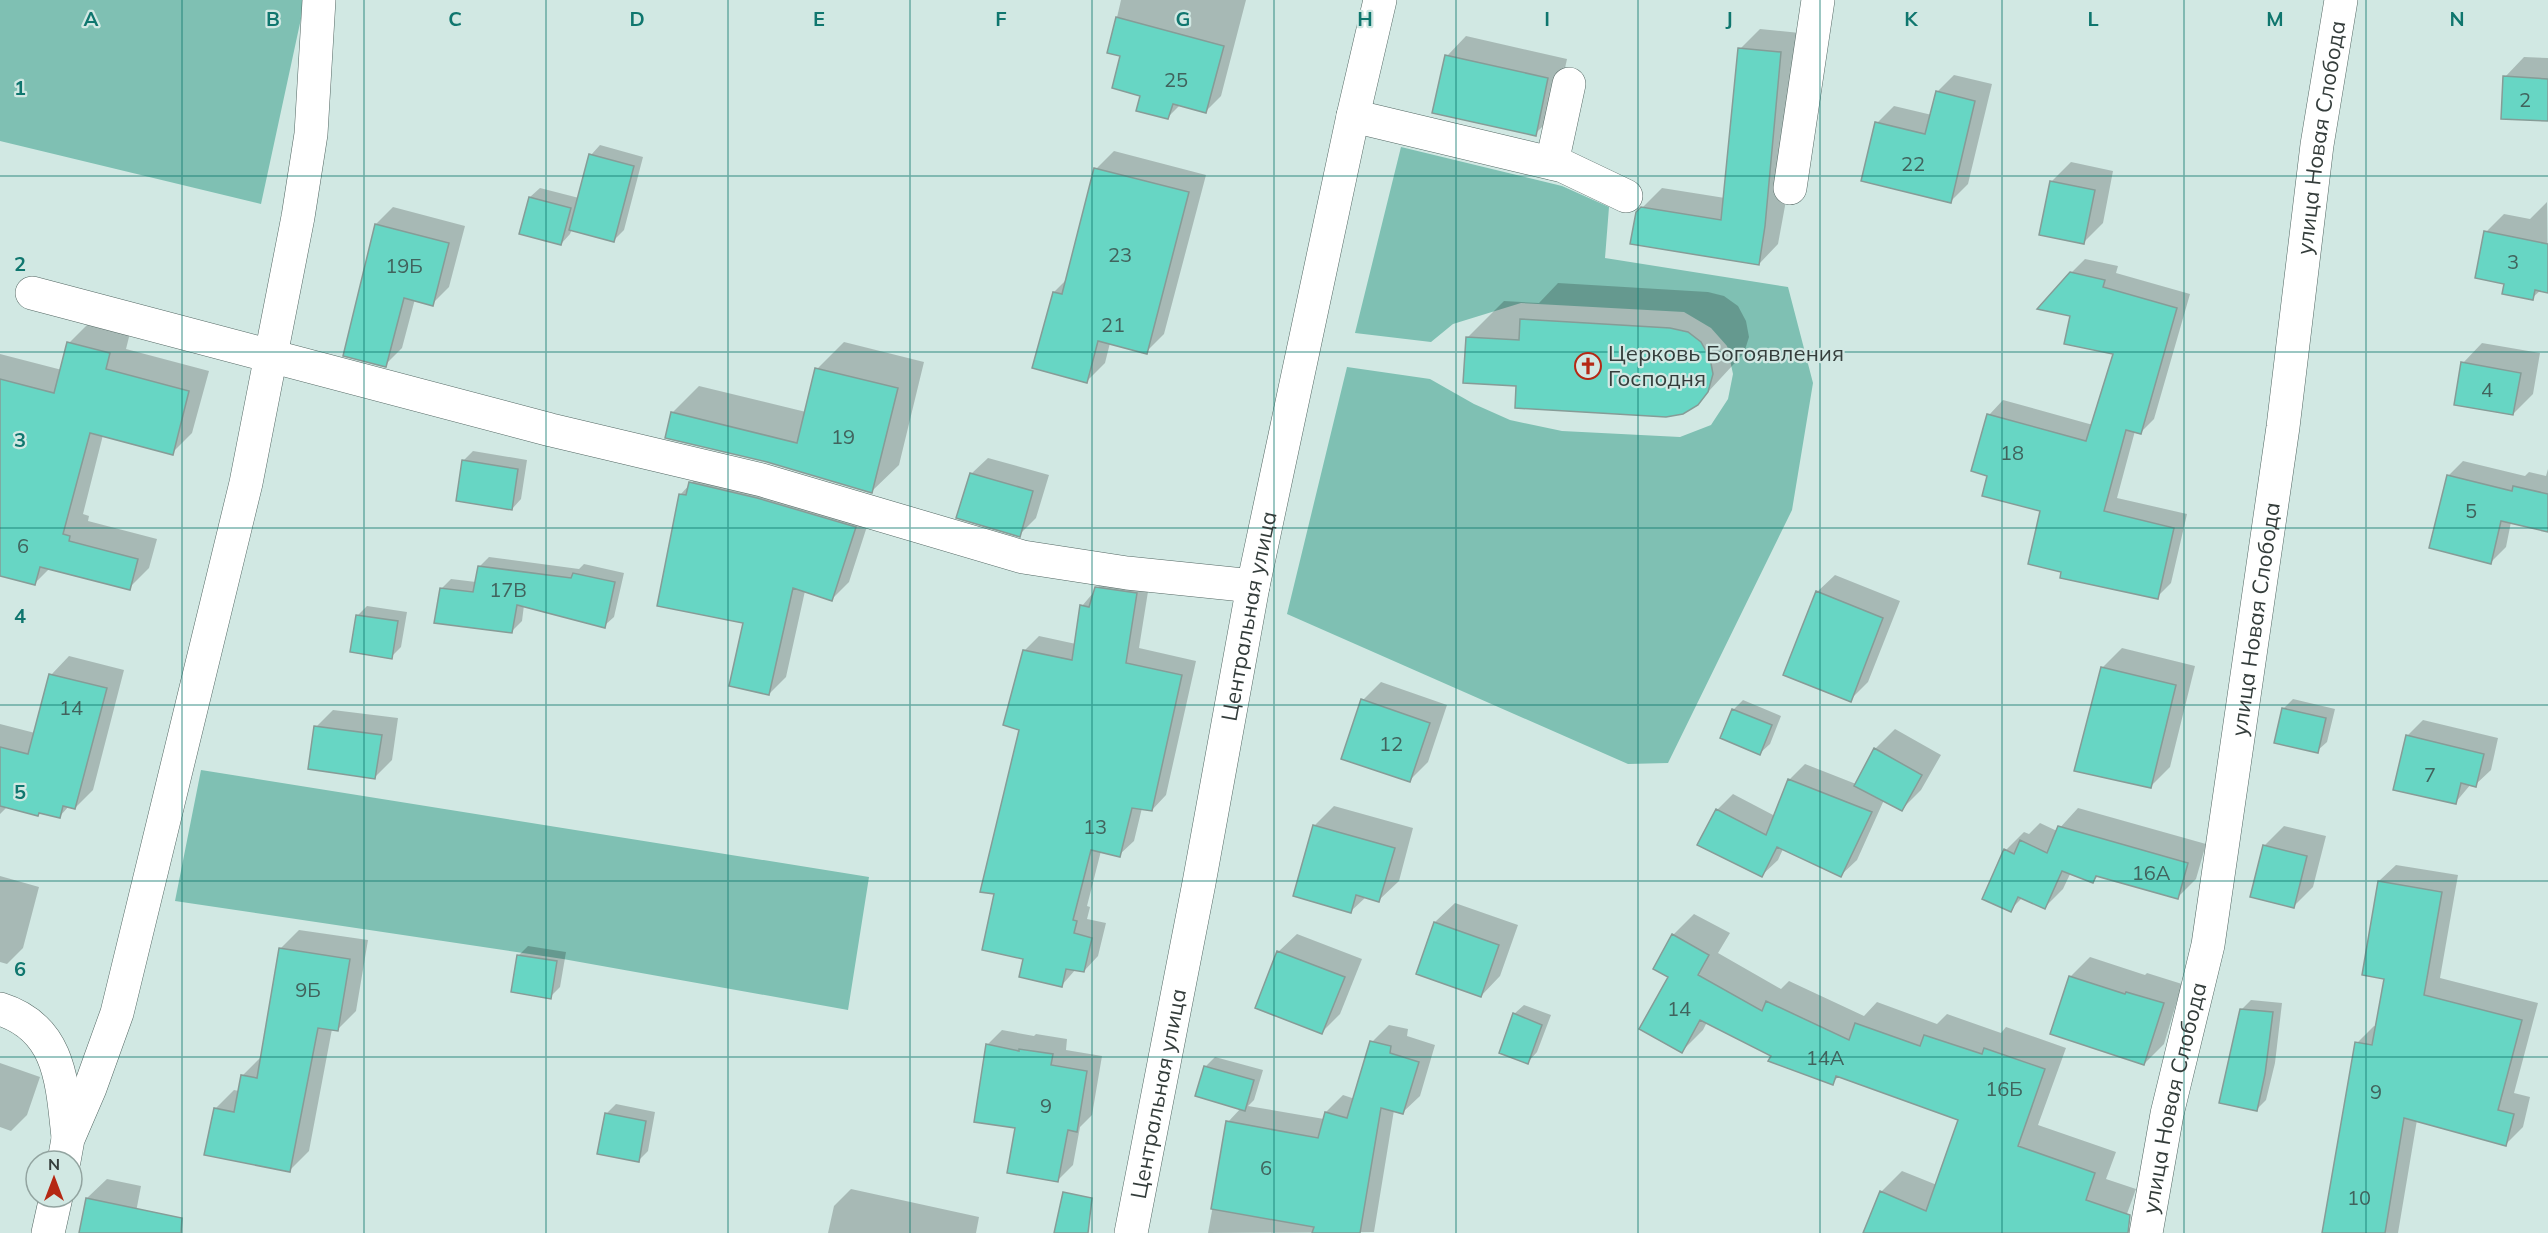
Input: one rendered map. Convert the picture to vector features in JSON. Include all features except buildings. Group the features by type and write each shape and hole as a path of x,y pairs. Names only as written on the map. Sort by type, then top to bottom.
{"street":[{"path":"66,1149 117,1013 246,483 272,357 311,134 319,0"},
{"name":"Центральная улица","path":"1131,1233 1199,883 1253,586 1353,116 1380,0"},
{"path":"1790,188 1818,0"},
{"name":"улица Новая Слобода","path":"2146,1233 2167,1114 2208,945 2283,427 2317,145 2341,0"},
{"path":"1551,163 1569,84"},
{"path":"1353,116 1563,166 1626,196"},
{"path":"32,293 551,430 762,480 1023,557 1127,573 1253,586"},
{"path":"0,1009 17,1014 46,1040 62,1076 66,1149"},
{"path":"48,1233 53,1209"}],"green space":[{"path":"0,0 305,0 261,204 0,141"},
{"path":"1401,147 1562,186 1609,207 1605,258 1788,287 1813,383 1792,510 1668,763 1628,764 1287,614 1347,367 1430,379 1474,404 1510,420 1562,431 1680,437 1711,425 1728,399 1733,374 1727,346 1711,328 1684,312 1521,303 1453,324 1431,342 1355,333"},
{"path":"201,770 869,877 848,1010 563,959 175,901"}],"place":[{"name":"Церковь Богоявления Господня","path":"1588,366"}]}
